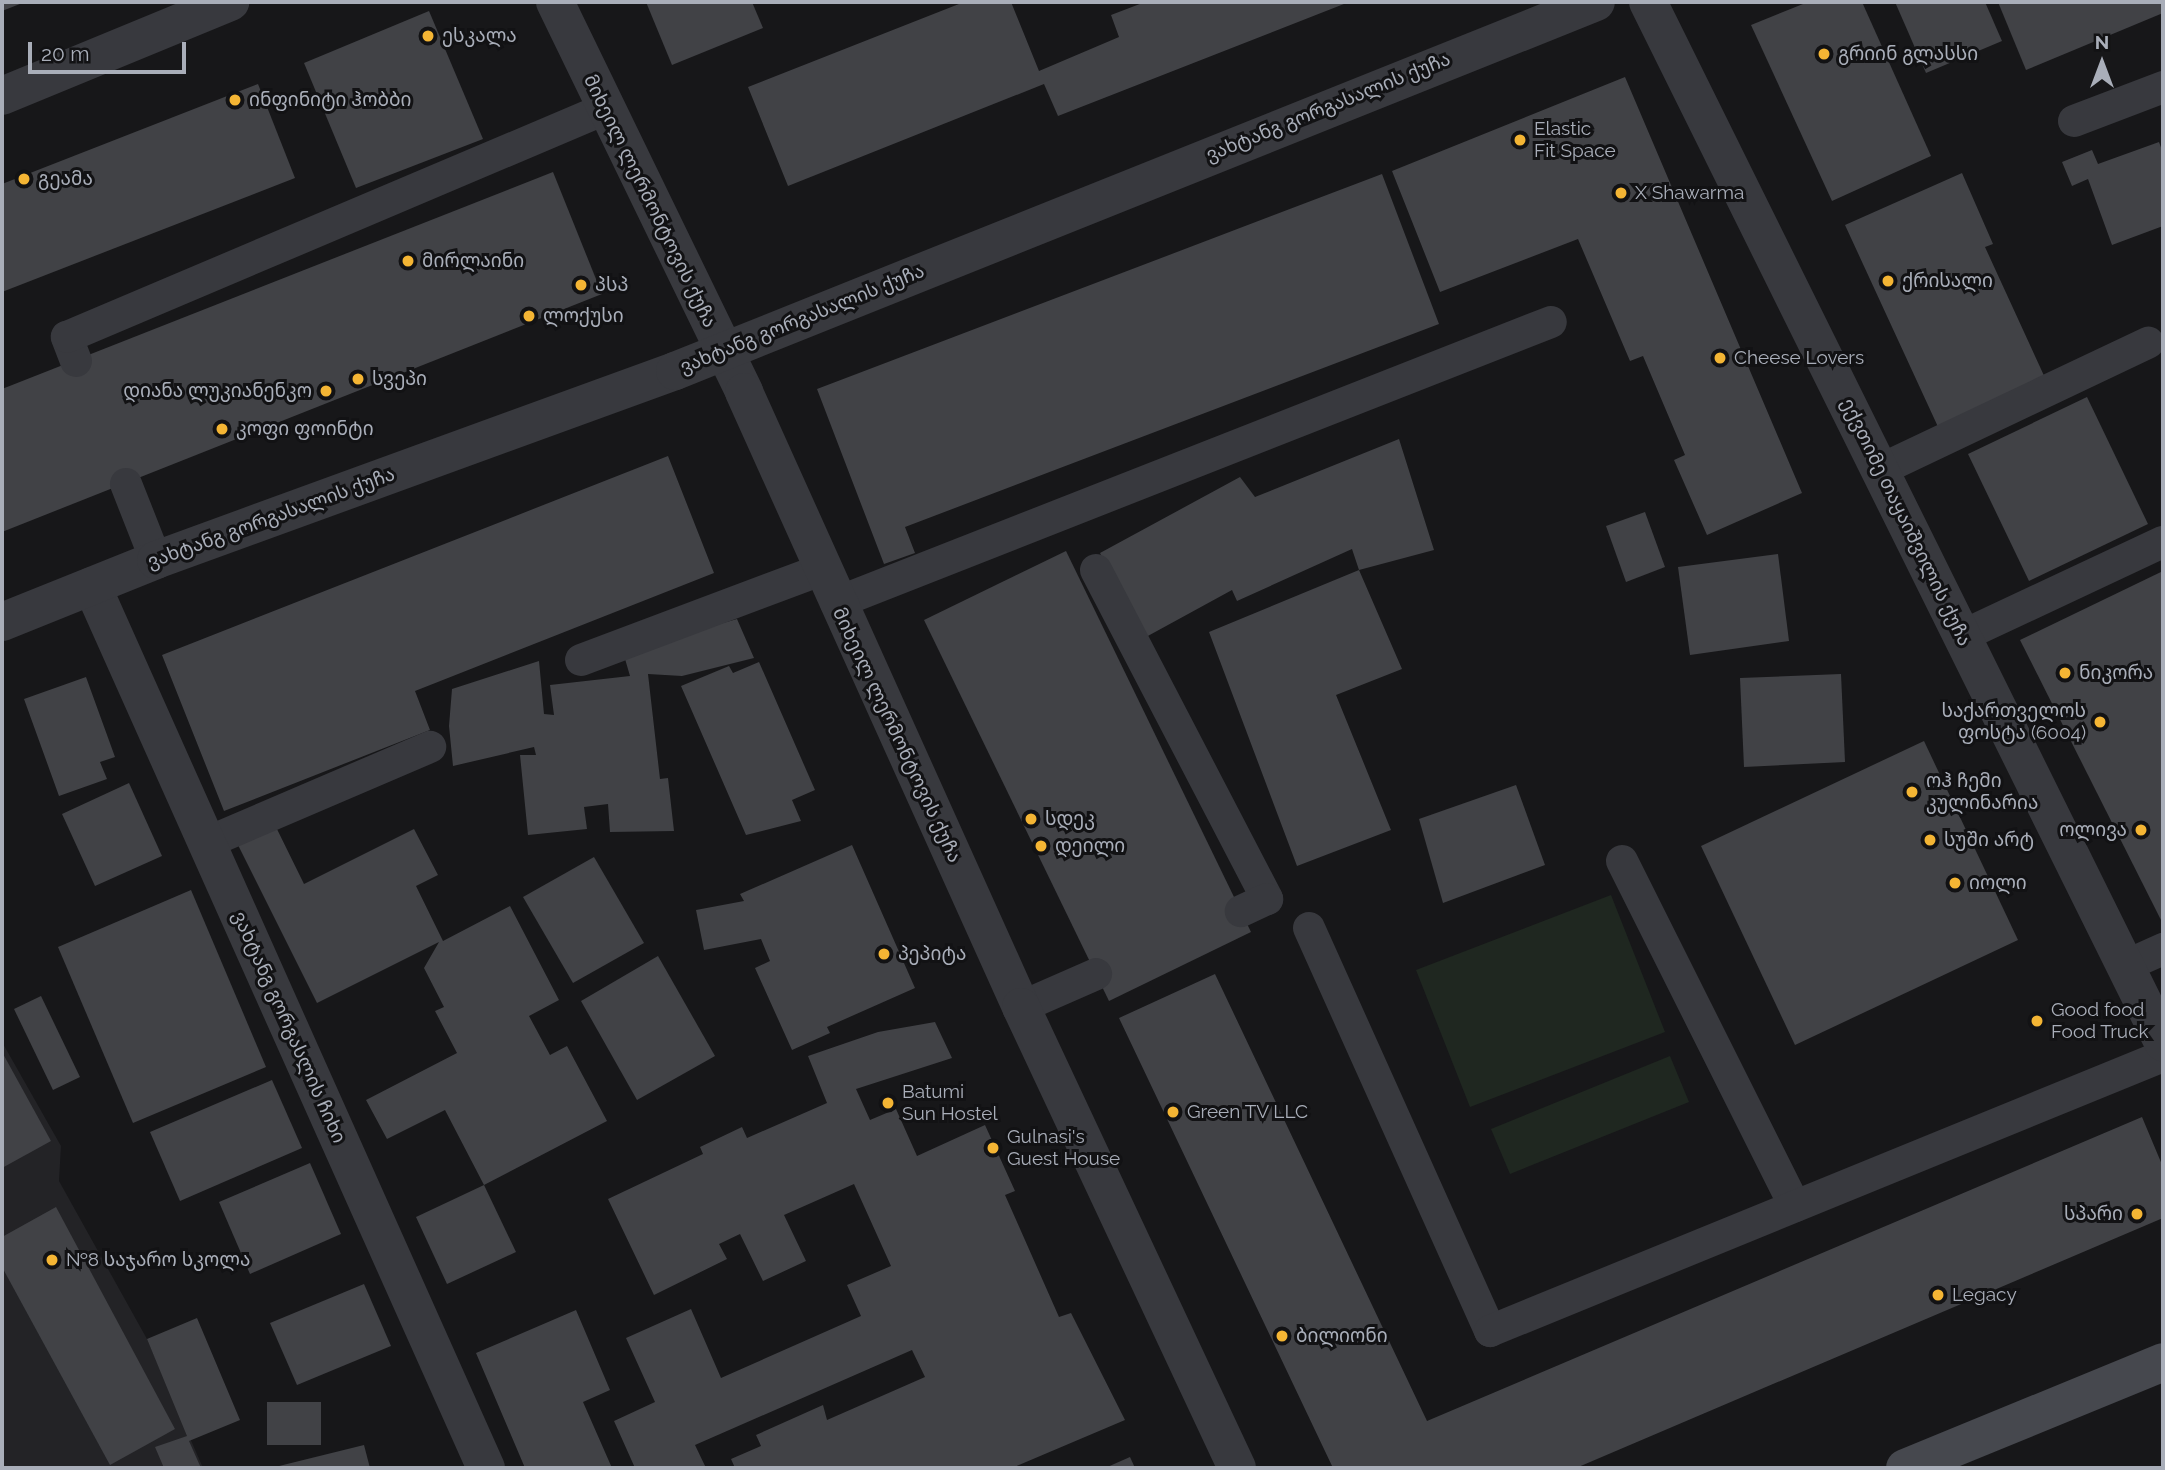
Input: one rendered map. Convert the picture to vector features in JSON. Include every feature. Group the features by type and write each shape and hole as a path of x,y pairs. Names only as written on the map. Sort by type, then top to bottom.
{"main road":[{"path":"1921,1465 2163,1362"}],"street":[{"name":"მიხეილ ლერმონტოვის ქუჩა","path":"555,2 722,351 744,391 829,586 1021,1007 1237,1468"},
{"name":"ვახტანგ გორგასალის ქუჩა","path":"2,622 156,560 722,351 1596,2"},
{"name":"ექვთიმე თაყაიშვილის ქუჩა","path":"1648,2 2163,1042"},
{"path":"2,96 220,4"},
{"name":"ვახტანგ გორგასლის ჩიხი","path":"92,586 486,1468"}],"lane":[{"path":"2074,121 2163,87"},
{"path":"76,361 67,337 339,226 605,109"},
{"path":"581,660 829,586 1551,322"},
{"path":"1880,470 2148,343"},
{"path":"126,484 156,560"},
{"path":"1962,636 2163,542"},
{"path":"1096,569 1267,899 1241,911"},
{"path":"206,843 430,747"},
{"path":"1622,862 1795,1206"},
{"path":"1309,928 1490,1331 2163,1056"},
{"path":"2125,966 2163,949"},
{"path":"1021,1007 1096,974"}],"shaded area":[{"path":"1611,895 1665,1032 1470,1107 1416,970"},
{"name":"№8 საჯარო სკოლა","path":"2,1042 61,1146 59,1181 147,1339 203,1468 2,1468"},
{"path":"1670,1056 1689,1102 1510,1174 1491,1129"}],"building":[{"path":"2,2 25,2 2,11"},
{"path":"646,2 752,2 763,28 672,65"},
{"path":"964,2 1011,2 1039,71 1119,37 1111,15 1145,2 1349,2 1058,116 1044,84 788,186 748,87"},
{"path":"1808,2 1862,2 1931,156 1832,201 1751,25"},
{"path":"1895,2 1985,2 2002,41 1926,73"},
{"path":"1998,2 2163,2 2163,13 2026,70"},
{"path":"429,11 483,139 356,188 304,63"},
{"path":"1625,77 1802,493 1707,535 1674,460 1685,455 1643,356 1630,361 1578,239 1440,292 1392,171"},
{"path":"258,84 295,178 2,292 2,184"},
{"path":"2159,142 2163,153 2163,226 2112,245 2088,179 2072,186 2062,162 2092,150 2098,164"},
{"path":"553,172 602,294 2,532 2,389"},
{"path":"1962,173 1993,244 1985,247 2046,380 1939,429 1845,225"},
{"path":"1382,174 1439,324 905,527 915,553 884,564 817,389"},
{"path":"2087,397 2148,524 2029,581 1968,454"},
{"path":"1399,439 1434,550 1359,570 1352,549 1237,601 1232,590 1146,637 1100,553 1240,477 1255,497"},
{"path":"668,456 714,573 415,691 430,730 224,811 162,655"},
{"path":"1645,512 1665,567 1626,582 1606,526"},
{"path":"1066,551 1251,932 1109,1001 924,620"},
{"path":"1778,554 1789,641 1690,655 1678,567"},
{"path":"1359,570 1402,669 1336,695 1391,830 1297,866 1209,632"},
{"path":"2163,571 2163,924 2020,640"},
{"path":"737,619 754,658 682,676 648,674 660,779 668,778 674,831 610,832 608,804 584,807 587,829 528,835 520,755 536,755 534,747 453,766 449,726 452,689 539,661 544,714 554,715 550,685 630,676 623,652"},
{"path":"759,662 815,790 792,800 801,821 746,835 681,686 729,666 733,673"},
{"path":"1841,674 1845,762 1744,767 1740,678"},
{"path":"86,677 115,757 100,762 107,779 59,796 24,699"},
{"path":"1924,741 2018,940 1795,1045 1701,846"},
{"path":"129,783 162,856 95,886 62,814"},
{"path":"1516,785 1545,865 1443,903 1419,819"},
{"path":"274,823 304,884 414,829 438,875 416,886 443,941 510,906 559,1000 529,1016 550,1055 567,1046 607,1121 484,1185 445,1110 387,1139 366,1100 457,1053 435,1011 444,1007 424,968 439,942 317,1003 236,841"},
{"path":"852,845 915,988 827,1027 830,1033 792,1050 755,968 770,961 761,939 704,950 696,910 744,901 740,894"},
{"path":"594,857 644,943 573,983 523,897"},
{"path":"191,890 266,1067 133,1123 58,947"},
{"path":"658,956 715,1056 637,1100 581,1001"},
{"path":"1215,974 1427,1421 2142,1117 2163,1167 2163,1218 1576,1468 1333,1468 1119,1018"},
{"path":"41,996 80,1077 53,1090 14,1009"},
{"path":"935,1022 952,1058 856,1089 870,1120 896,1109 917,1156 985,1125 1015,1191 1005,1195 1059,1317 1071,1313 1125,1420 1012,1468 735,1468 731,1459 761,1446 756,1435 823,1405 827,1420 925,1377 912,1350 695,1445 706,1468 635,1468 614,1421 655,1402 626,1338 691,1309 721,1378 861,1316 847,1285 891,1266 854,1184 784,1215 806,1261 763,1281 740,1234 719,1244 727,1259 654,1295 608,1199 703,1154 700,1147 742,1127 747,1138 827,1103 808,1056 878,1032"},
{"path":"2,1052 51,1141 2,1168"},
{"path":"272,1080 302,1148 180,1201 150,1132"},
{"path":"310,1163 341,1234 250,1274 219,1202"},
{"path":"484,1185 516,1252 447,1284 416,1217"},
{"path":"56,1207 175,1429 110,1465 2,1267 2,1237"},
{"path":"364,1284 391,1346 297,1385 270,1323"},
{"path":"576,1310 610,1390 583,1402 612,1468 525,1468 476,1353"},
{"path":"197,1318 240,1420 189,1441 201,1468 164,1468 155,1447 187,1436 147,1339"},
{"path":"267,1402 321,1402 321,1445 267,1445"},
{"path":"364,1445 370,1468 275,1468 275,1467"},
{"path":"1130,1457 1135,1468 1105,1468"}],"place":[{"name":"ესკალა","path":"428,36"},
{"name":"გრიინ გლასსი","path":"1824,54"},
{"name":"ინფინიტი ჰობბი","path":"235,100"},
{"name":"Elastic Fit Space","path":"1520,140"},
{"name":"გეამა","path":"24,179"},
{"name":"X Shawarma","path":"1621,193"},
{"name":"მირლაინი","path":"408,261"},
{"name":"ქრისალი","path":"1888,281"},
{"name":"პსპ","path":"581,285"},
{"name":"ლოქუსი","path":"529,316"},
{"name":"Cheese Lovers","path":"1720,358"},
{"name":"სვეპი","path":"358,379"},
{"name":"დიანა ლუკიანენკო","path":"326,391"},
{"name":"კოფი ფოინტი","path":"222,429"},
{"name":"ნიკორა","path":"2065,673"},
{"name":"საქართველოს ფოსტა (6004)","path":"2100,722"},
{"name":"ოჰ ჩემი კულინარია","path":"1912,792"},
{"name":"სდეკ","path":"1031,819"},
{"name":"ოლივა","path":"2141,830"},
{"name":"სუში არტ","path":"1930,840"},
{"name":"დეილი","path":"1041,846"},
{"name":"იოლი","path":"1955,883"},
{"name":"პეპიტა","path":"884,954"},
{"name":"Good food Food Truck","path":"2037,1021"},
{"name":"Batumi Sun Hostel","path":"888,1103"},
{"name":"Green TV LLC","path":"1173,1112"},
{"name":"Gulnasi's Guest House","path":"993,1148"},
{"name":"სპარი","path":"2137,1214"},
{"name":"№8 საჯარო სკოლა","path":"52,1260"},
{"name":"Legacy","path":"1938,1295"},
{"name":"ბილიონი","path":"1282,1336"}]}
